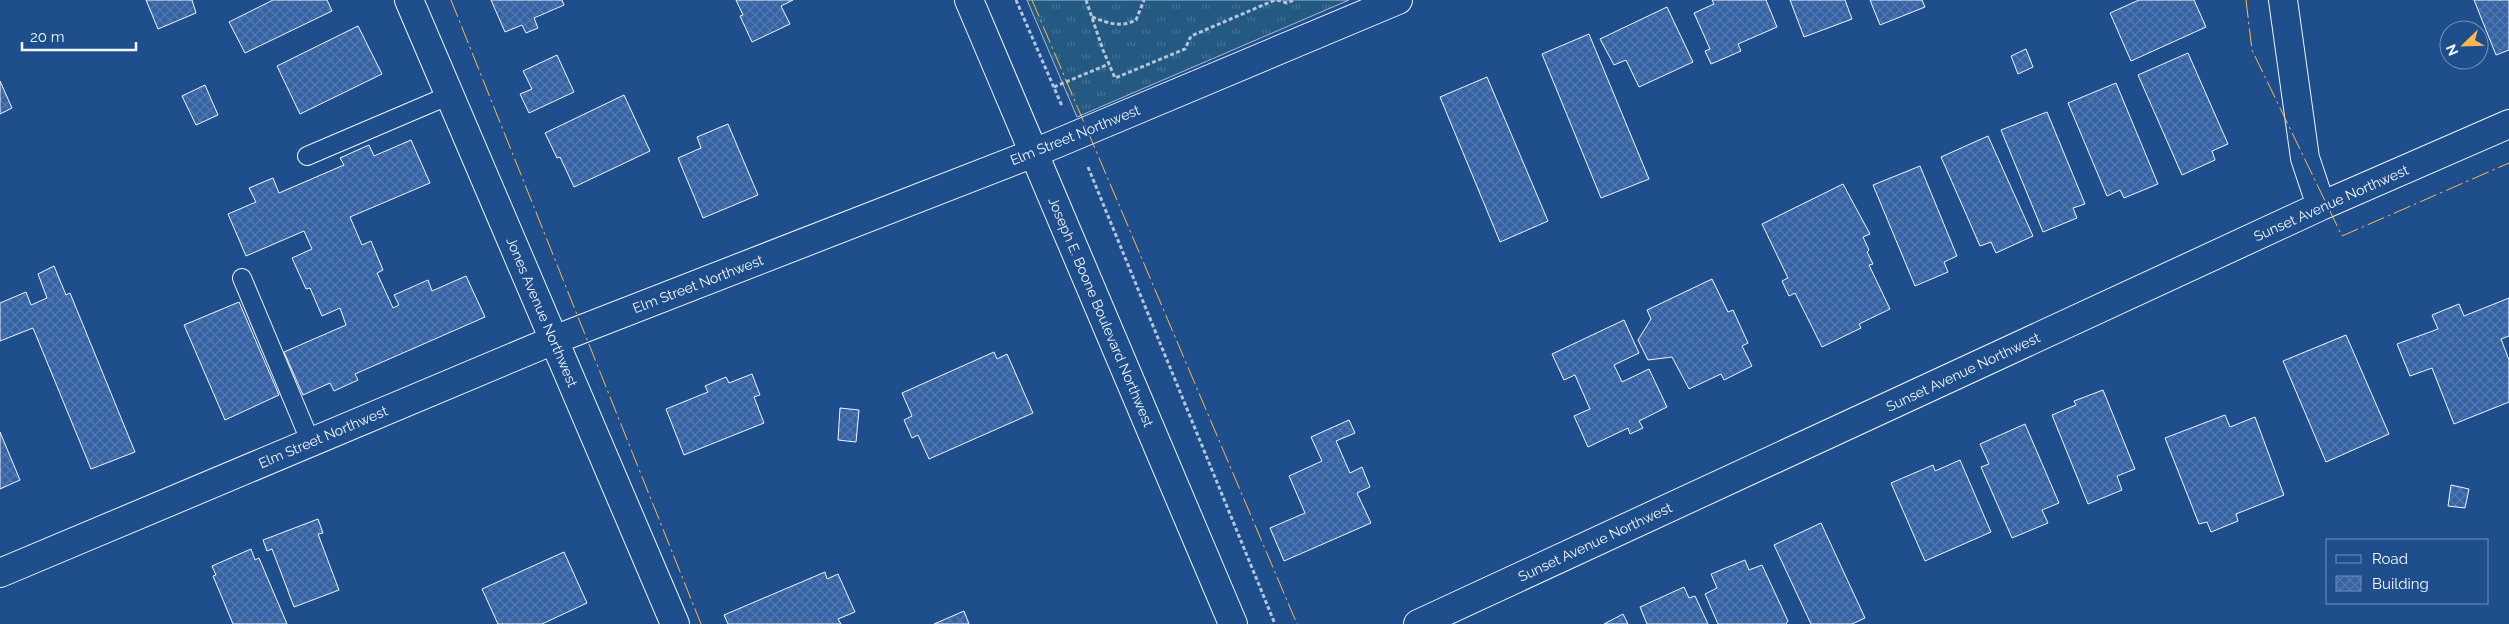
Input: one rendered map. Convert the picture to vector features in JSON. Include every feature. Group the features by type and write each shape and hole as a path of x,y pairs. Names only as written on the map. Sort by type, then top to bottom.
{"street":[{"name":"Jones Avenue Northwest","path":"408,0 675,624"},
{"name":"Joseph E. Boone Boulevard Northwest","path":"969,0 1233,624"},
{"name":"Elm Street Northwest","path":"0,573 554,340 1034,152 1398,0"},
{"path":"2283,0 2305,158 2321,206"},
{"name":"Sunset Avenue Northwest","path":"1418,624 2321,206 2509,124"}],"lane":[{"path":"307,156 450,95"},
{"path":"242,278 310,442"}],"path":[{"path":"1016,0 1063,108"},
{"path":"1086,0 1115,78 1185,49 1191,36 1276,0 1287,3 1294,0"},
{"path":"1092,16 1112,24 1126,25 1136,20 1144,0"},
{"path":"1054,87 1109,64"},
{"path":"1098,190 1276,624"}],"green space":[{"path":"1027,0 1349,0 1077,117"}],"building":[{"path":"146,0 192,0 196,13 158,29"},
{"path":"273,0 327,0 332,11 245,53 229,22"},
{"path":"491,0 562,0 564,5 534,18 538,28 526,33 522,25 505,32"},
{"path":"736,0 793,0 781,6 790,24 752,42 740,16 743,15"},
{"path":"1712,0 1766,0 1777,27 1738,44 1741,51 1711,64 1705,51 1710,49 1694,13 1714,4"},
{"path":"1790,0 1845,0 1852,19 1804,37"},
{"path":"1870,0 1922,0 1925,7 1880,25"},
{"path":"2139,0 2194,0 2206,27 2131,61 2110,13"},
{"path":"2474,0 2509,0 2509,50 2496,55 2489,38 2489,20 2482,20"},
{"path":"1667,7 1693,62 1639,87 1626,60 1614,65 1600,39"},
{"path":"358,26 382,74 300,114 277,66"},
{"path":"1589,34 1649,179 1601,198 1542,54"},
{"path":"2026,49 2033,67 2018,74 2011,56"},
{"path":"2188,53 2228,144 2212,151 2215,160 2182,175 2138,75"},
{"path":"557,55 574,92 529,113 520,94 532,89 523,71"},
{"path":"1487,77 1548,221 1500,242 1440,97"},
{"path":"0,81 12,108 0,114"},
{"path":"2116,83 2158,184 2124,198 2120,190 2107,196 2068,103"},
{"path":"205,85 218,115 196,125 182,96"},
{"path":"624,95 650,151 574,187 560,157 557,158 545,133"},
{"path":"2047,112 2085,204 2073,208 2077,218 2043,232 2001,130"},
{"path":"728,124 758,195 703,218 678,158 701,148 697,137"},
{"path":"1988,136 2033,236 1996,253 1991,242 1980,246 1941,157"},
{"path":"411,140 430,183 350,217 362,245 371,241 383,270 377,273 393,308 399,305 394,295 428,280 432,291 466,276 485,317 355,374 358,380 334,391 330,383 303,395 284,352 346,325 340,308 322,316 310,288 306,289 292,258 312,249 304,231 246,256 228,214 256,202 249,188 273,178 279,193 344,165 340,158 369,145 374,156"},
{"path":"1920,166 1957,256 1944,262 1948,272 1915,286 1873,185"},
{"path":"1843,184 1870,234 1863,237 1873,264 1869,265 1890,309 1859,324 1861,328 1822,347 1795,293 1789,296 1782,281 1788,278 1762,224"},
{"path":"54,266 66,295 70,293 135,452 91,469 33,328 0,341 0,303 26,292 31,305 47,298 38,274"},
{"path":"1712,279 1728,312 1733,310 1748,343 1742,346 1752,366 1724,380 1721,374 1689,389 1672,357 1648,360 1638,340 1651,319 1647,310"},
{"path":"2509,298 2509,336 2501,339 2509,360 2509,402 2454,424 2432,368 2410,376 2397,344 2438,329 2432,315 2459,304 2464,316"},
{"path":"239,302 279,395 225,420 184,325"},
{"path":"1624,320 1639,353 1614,365 1622,382 1649,369 1667,407 1639,421 1643,428 1630,434 1628,428 1588,447 1574,416 1590,409 1575,375 1564,380 1552,354"},
{"path":"2346,335 2389,434 2326,462 2283,361"},
{"path":"994,352 997,359 1007,354 1033,413 929,459 918,435 912,438 904,420 912,416 902,393"},
{"path":"752,374 760,395 754,397 764,423 684,455 666,409 708,392 705,386 726,377 729,383"},
{"path":"2103,390 2135,469 2117,476 2122,490 2088,504 2052,415 2076,405 2074,401"},
{"path":"840,408 859,410 856,442 838,440"},
{"path":"2225,415 2230,427 2255,417 2284,495 2236,514 2238,521 2211,532 2207,522 2199,524 2165,438"},
{"path":"1349,420 1355,433 1336,441 1350,473 1362,467 1370,487 1357,493 1371,523 1284,561 1270,528 1305,513 1289,476 1322,461 1311,437"},
{"path":"2025,424 2059,503 2042,510 2048,523 2012,538 1981,467 1989,464 1980,444"},
{"path":"0,432 20,480 0,489"},
{"path":"1960,460 1991,532 1925,561 1891,483 1933,465 1935,471"},
{"path":"2451,485 2469,489 2465,508 2448,506"},
{"path":"318,519 323,533 318,534 339,590 294,607 272,549 267,551 263,540"},
{"path":"1821,523 1865,618 1852,624 1811,624 1774,545"},
{"path":"251,549 255,560 259,558 287,624 233,624 213,576 216,575 212,566"},
{"path":"564,552 587,603 542,624 498,624 482,589"},
{"path":"1745,560 1749,570 1762,565 1788,621 1786,624 1718,624 1705,594 1717,588 1711,574"},
{"path":"825,572 827,579 838,574 855,612 838,619 841,624 728,624 724,615"},
{"path":"1684,587 1689,598 1695,596 1708,624 1647,624 1640,607"},
{"path":"964,611 969,624 934,624"},
{"path":"1623,614 1628,624 1604,624"}],"power":[{"path":"451,0 701,624"},
{"path":"1032,0 1297,624"},
{"path":"2246,0 2252,50 2342,236 2509,163"}]}
